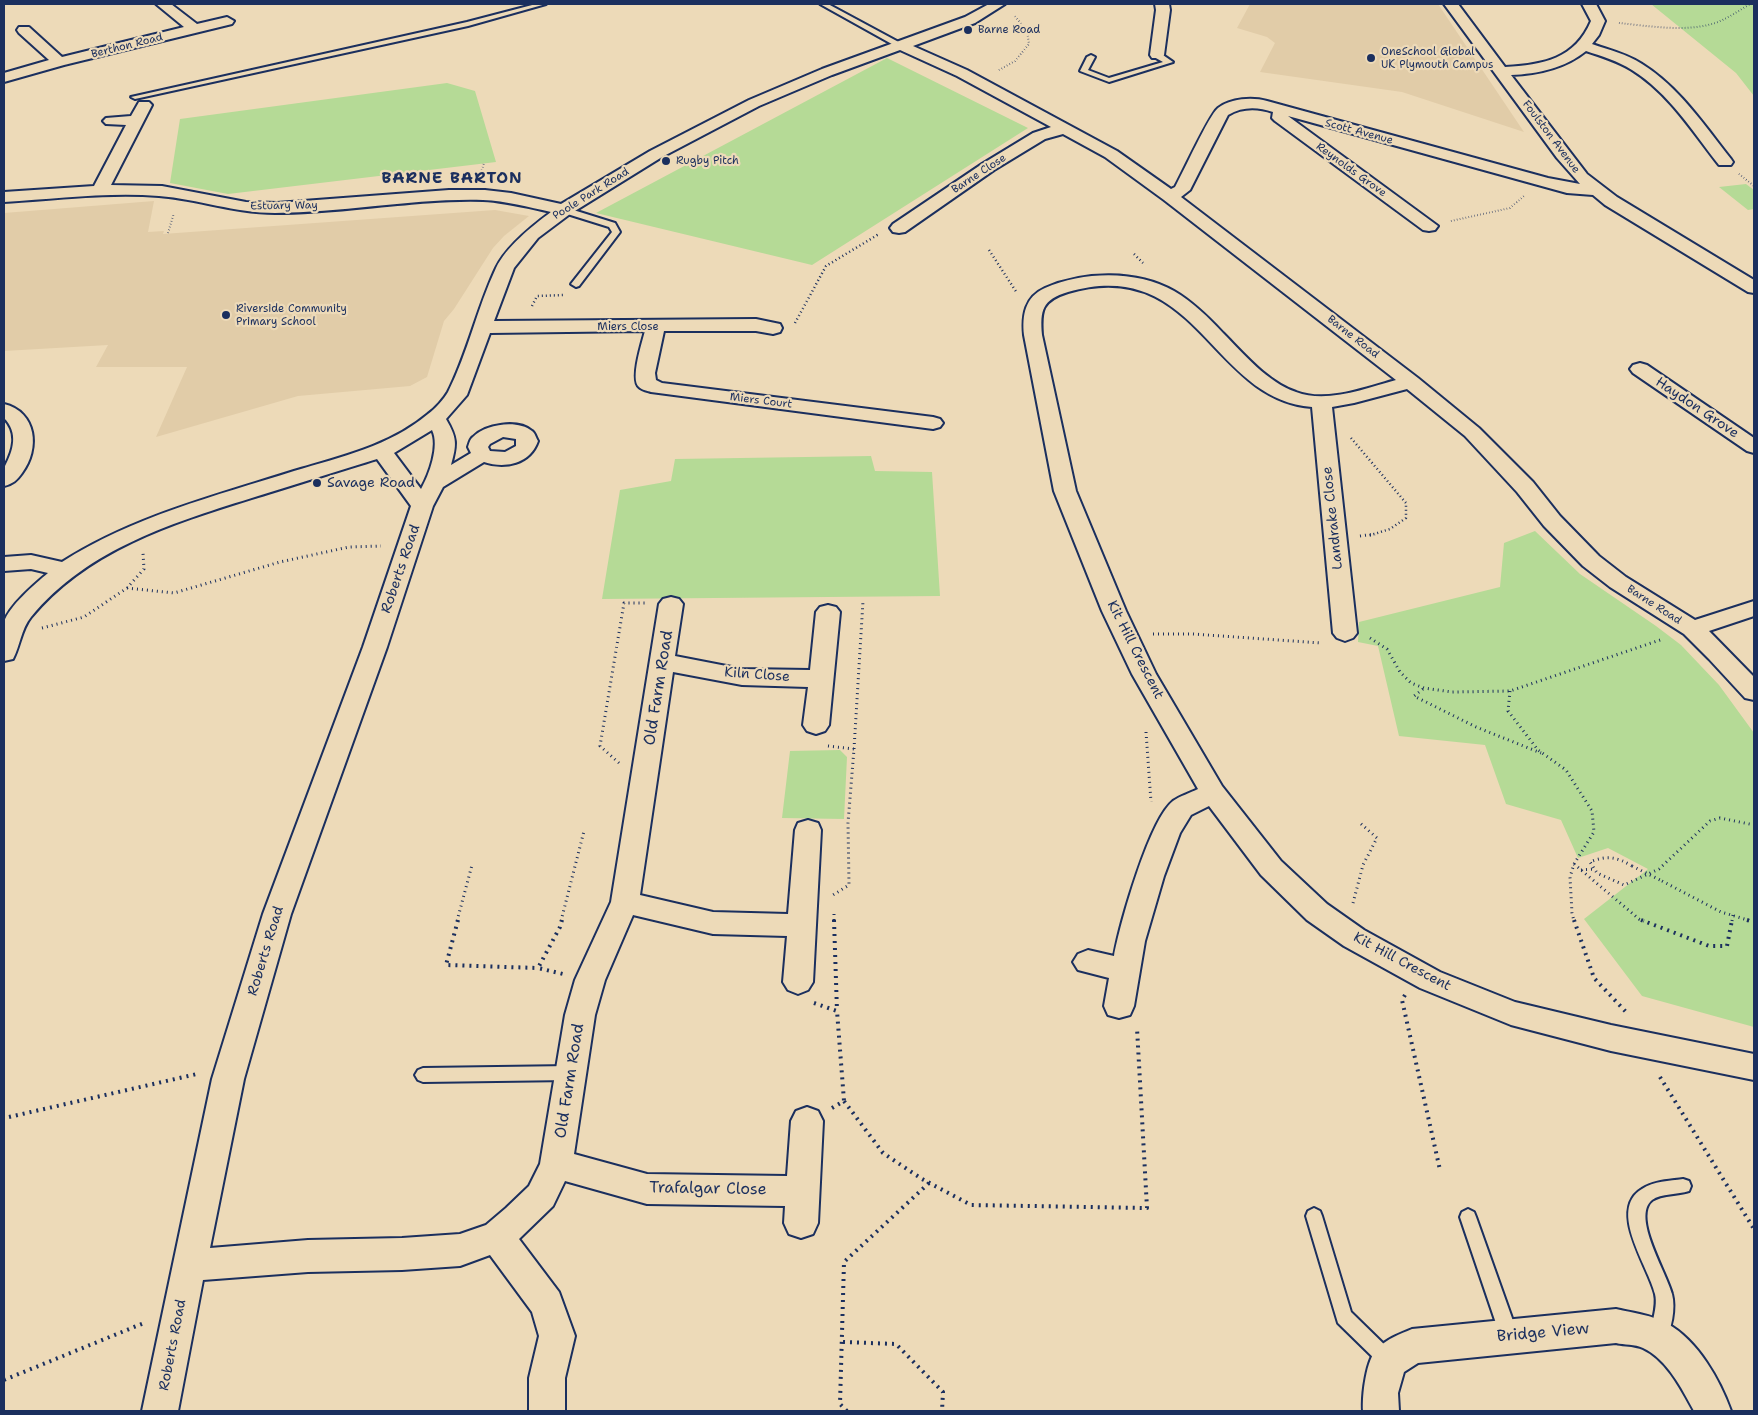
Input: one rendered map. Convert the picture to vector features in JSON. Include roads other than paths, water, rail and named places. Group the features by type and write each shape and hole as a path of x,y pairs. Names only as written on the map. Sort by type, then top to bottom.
{"street":[{"path":"163,4 195,29"},
{"path":"1157,55 1163,10 1162,4"},
{"name":"Foulston Avenue","path":"1451,4 1503,71 1562,155 1581,177 1611,201 1754,288"},
{"path":"1503,71 1524,71 1552,65 1567,58 1584,46 1594,35 1598,21 1589,4"},
{"path":"902,46 970,20 994,6"},
{"name":"Berthon Road","path":"4,78 59,62 227,21"},
{"path":"24,30 59,62"},
{"name":"Barne Road","path":"902,46 979,82 1111,154 1170,196 1412,382 1472,432 1525,487 1552,521 1591,560 1618,582 1692,629 1718,653 1754,692"},
{"name":"Poole Park Road","path":"382,451 409,437 436,418 457,395 505,267 532,234 564,210 656,154 754,103 827,72 902,46"},
{"path":"1584,46 1629,63 1654,79 1673,97 1725,162"},
{"path":"100,191 136,120 140,101"},
{"name":"Scott Avenue","path":"1170,196 1182,190 1222,112 1231,105 1245,103 1262,104 1281,111 1542,182 1573,189 1597,190"},
{"name":"Reynolds Grove","path":"1281,111 1280,118 1429,226"},
{"path":"111,121 136,120"},
{"name":"Barne Close","path":"898,228 988,167 1039,136 1064,128"},
{"name":"Estuary Way","path":"4,197 124,189 162,191 246,207 276,208 486,195 511,198 564,210"},
{"name":"Kit Hill Crescent","path":"1323,409 1264,383 1181,304 1150,287 1127,282 1084,283 1066,286 1048,293 1036,304 1031,316 1065,491 1090,556 1124,634 1144,674 1213,793 1272,868 1317,912 1354,938 1421,975 1511,1013 1640,1044 1754,1067"},
{"name":"Miers Close","path":"482,327 756,325 773,328"},
{"name":"Miers Court","path":"655,327 644,373 646,383 658,388 933,423"},
{"name":"Haydon Grove","path":"1640,369 1754,447"},
{"path":"1323,409 1412,382"},
{"name":"Landrake Close","path":"1323,409 1345,633"},
{"path":"4,410 9,412 22,427 25,446 20,461 4,480"},
{"name":"Roberts Road","path":"160,1411 189,1264 232,1066 277,914 445,450 445,435 436,418"},
{"path":"4,653 19,617 41,591 90,552 134,532 176,516 382,451 429,494 482,455"},
{"path":"4,564 31,562 65,570"},
{"name":"Old Farm Road","path":"189,1264 308,1256 402,1254 460,1250 497,1237 541,1196 556,1164 580,1015 590,980 625,902 671,604"},
{"path":"1692,629 1754,608"},
{"path":"816,725 828,612"},
{"name":"Kiln Close","path":"663,662 742,677 822,679"},
{"path":"1119,1006 1131,941 1150,876 1167,831 1182,808 1213,793"},
{"path":"798,982 808,830"},
{"path":"625,902 713,923 802,925"},
{"path":"1088,962 1126,970"},
{"path":"801,1223 807,1121"},
{"name":"Trafalgar Close","path":"556,1164 647,1189 803,1191"},
{"path":"497,1237 547,1304 557,1336 547,1378 546,1411"},
{"name":"Bridge View","path":"1389,1361 1412,1346 1616,1326 1644,1331 1659,1338 1672,1349 1697,1382 1713,1411"},
{"path":"1381,1411 1380,1393 1389,1361"}],"lane":[{"path":"140,101 468,24 543,4"},
{"path":"823,4 902,46"},
{"path":"1092,57 1084,70 1109,80 1169,62 1157,55"},
{"path":"564,210 612,225 616,232 576,284"},
{"path":"423,1075 571,1073"},
{"path":"1659,1338 1663,1321 1664,1295 1637,1225 1636,1207 1644,1196 1655,1190 1683,1186"},
{"path":"1314,1216 1344,1317 1389,1361"},
{"path":"1468,1218 1509,1336"}],"place":[{"name":"Barne Road","path":"968,30"},
{"name":"OneSchool Global UK Plymouth Campus","path":"1371,58"},
{"name":"Rugby Pitch","path":"666,161"},
{"name":"Riverside Community Primary School","path":"226,315"},
{"name":"Savage Road","path":"317,483"}],"district":[{"name":"BARNE BARTON","path":"452,179"}]}
